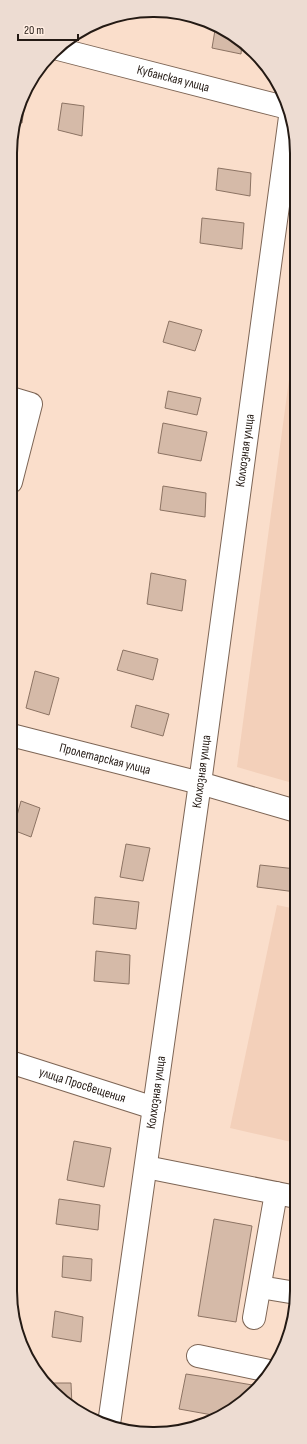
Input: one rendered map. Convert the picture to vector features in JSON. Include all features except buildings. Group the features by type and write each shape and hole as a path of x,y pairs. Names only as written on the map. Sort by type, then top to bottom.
{"street":[{"name":"Кубанская улица","path":"64,51 282,106"},
{"name":"Колхозная улица","path":"110,1420 200,783 288,132"},
{"path":"17,400 31,404 17,459"},
{"name":"Пролетарская улица","path":"17,737 200,783"},
{"path":"200,783 290,808"},
{"name":"улица Просвещения","path":"17,1064 154,1108"},
{"path":"146,1167 286,1195 260,1287 254,1318"},
{"path":"260,1287 290,1292"},
{"path":"198,1356 264,1370"}],"shaded area":[{"path":"290,372 290,782 237,767"},
{"path":"277,905 290,908 290,1142 230,1128"}]}
